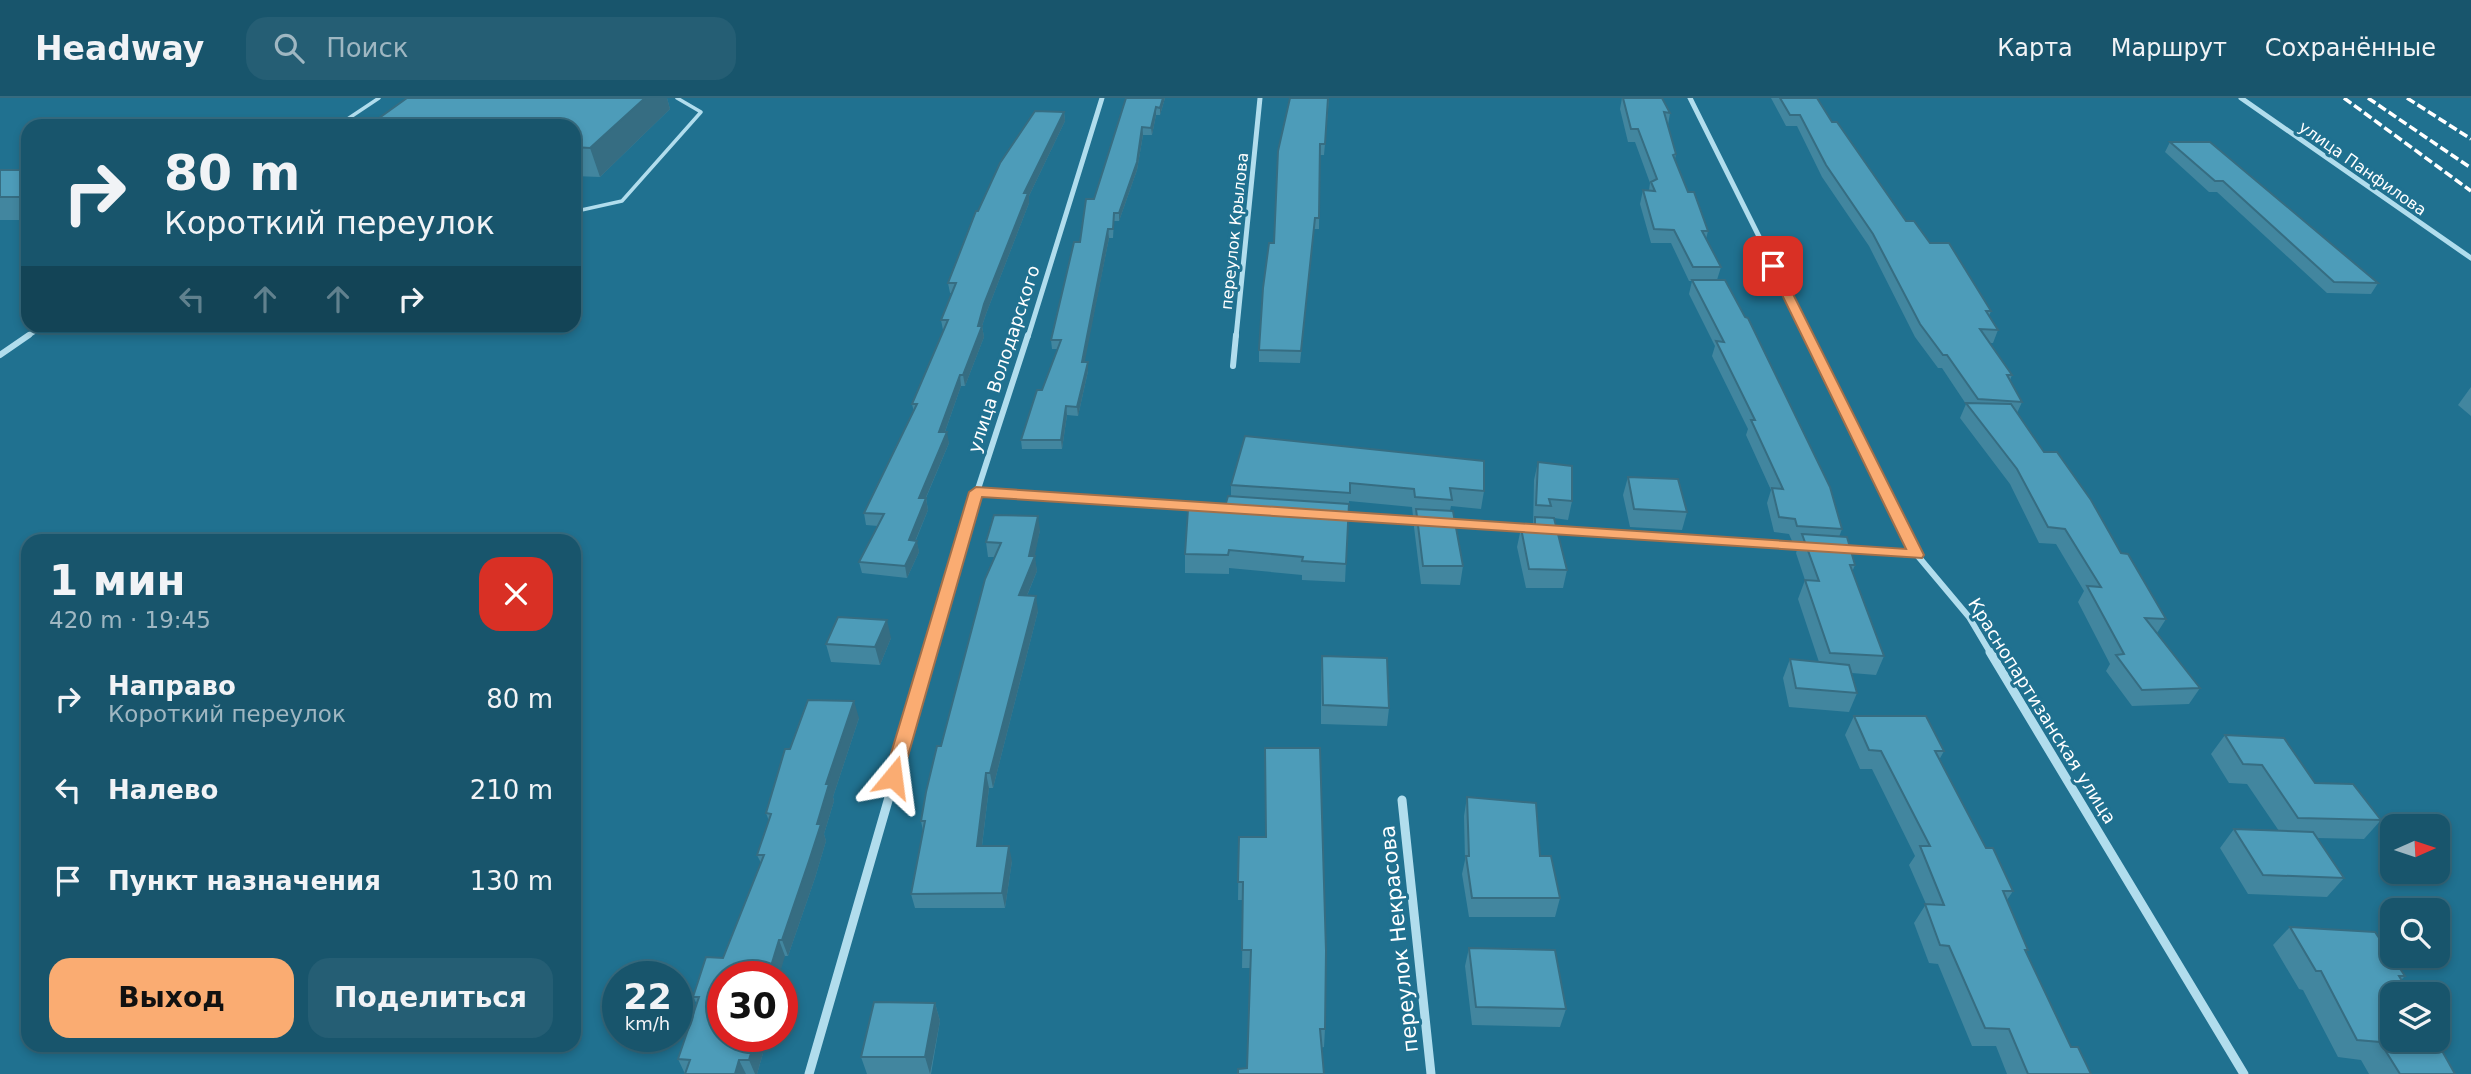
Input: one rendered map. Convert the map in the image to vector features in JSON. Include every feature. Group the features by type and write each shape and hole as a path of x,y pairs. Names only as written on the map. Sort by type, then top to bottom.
{"street":[{"name":"улица Володарского","path":"809,1074 976,492 1069,212 1102,98"},
{"name":"переулок Крылова","path":"1233,366 1260,98"},
{"name":"Краснопартизанская улица","path":"1690,98 1917,555 1969,617 2244,1074"},
{"name":"улица Панфилова","path":"2241,98 2471,258"},
{"path":"0,355 33,333"},
{"path":"976,492 1239,509"},
{"path":"1336,516 1820,548"},
{"path":"1834,549 1917,555"},
{"name":"переулок Некрасова","path":"1402,800 1431,1074"}],"lane":[{"path":"348,119 379,98"},
{"path":"581,211 622,201 701,112 677,98"}],"building":[{"path":"407,98 645,98 590,148 581,147 581,119 378,119"},
{"path":"1126,98 1163,98 1160,108 1156,107 1151,128 1142,127 1137,162 1119,213 1114,213 1113,229 1108,229 1082,362 1088,362 1077,407 1066,406 1061,440 1021,440 1037,390 1042,390 1061,340 1051,340 1074,242 1080,242 1086,199 1094,199"},
{"path":"1290,98 1328,98 1325,144 1320,144 1319,218 1315,218 1301,351 1259,350 1269,243 1274,243 1278,151"},
{"path":"1623,98 1662,98 1670,113 1664,112 1676,154 1673,155 1688,192 1694,192 1708,231 1702,231 1721,267 1693,267 1674,230 1654,229 1643,190 1655,191 1651,182 1657,179 1638,129 1631,129"},
{"path":"1780,98 1817,98 1832,122 1837,122 1906,221 1914,221 1930,243 1949,243 1991,311 1986,311 1998,330 1980,329 2012,375 2007,375 2022,402 1978,399 1947,355 1943,355 1920,324 1873,234 1826,165 1800,115 1790,115"},
{"path":"1035,111 1064,112 1024,193 1028,193 984,304 978,326 982,326 939,432 947,432 919,498 926,498 909,540 917,541 905,566 859,562 884,514 864,513 917,404 912,404 948,320 941,320 956,283 948,283 976,211 1000,163"},
{"path":"2170,142 2210,142 2378,283 2334,282 2223,181 2215,181"},
{"path":"0,170 21,170 21,197 0,197"},
{"path":"1692,280 1725,280 1748,318 1830,487 1842,529 1797,526 1795,519 1779,517 1772,488 1783,489 1751,420 1755,420 1716,341 1724,342"},
{"path":"1966,403 2011,404 2044,452 2057,452 2091,500 2121,553 2128,554 2166,619 2145,618 2200,688 2142,690 2116,655 2124,654 2087,586 2101,587 2065,529 2048,527 2017,469"},
{"path":"1245,436 1484,461 1484,491 1450,488 1452,500 1415,497 1414,489 1350,483 1350,493 1231,485"},
{"path":"1538,462 1572,466 1572,501 1549,499 1551,506 1536,505"},
{"path":"1628,477 1678,479 1687,512 1634,509"},
{"path":"1228,496 1349,504 1346,564 1302,561 1303,557 1229,550 1228,555 1185,554 1188,509 1224,510"},
{"path":"1416,509 1453,511 1463,566 1423,566"},
{"path":"994,515 1038,516 1029,556 1035,556 1019,595 1036,596 990,773 986,773 977,846 1009,846 1002,893 911,894 925,821 921,821 926,792 937,746 941,746 985,579 1001,543 986,542"},
{"path":"1535,517 1554,518 1567,570 1529,569 1521,528 1535,529"},
{"path":"1802,534 1847,537 1855,565 1850,565 1884,656 1830,653 1805,580 1819,581"},
{"path":"838,617 887,620 875,647 826,644"},
{"path":"1322,656 1387,658 1389,708 1323,705"},
{"path":"1790,659 1849,665 1857,693 1796,688"},
{"path":"808,700 854,701 826,784 829,784 817,824 821,824 773,961 707,961 707,1052 751,1052 749,1060 739,1060 735,1074 685,1074 690,1060 678,1059 680,1052 693,1052 693,1015 699,997 693,997 706,957 723,958 764,855 757,855 771,814 766,813 785,749 790,749"},
{"path":"1854,716 1926,716 1944,751 1935,751 1986,848 1993,848 2013,891 2003,891 2028,950 2025,950 2071,1047 2078,1047 2091,1074 2028,1074 2009,1029 1985,1028 1949,946 1940,945 1925,904 1944,905 1920,846 1930,846 1881,751 1869,750"},
{"path":"2225,735 2284,738 2315,783 2353,784 2380,820 2298,818 2262,765 2243,764"},
{"path":"1265,748 1320,748 1326,951 1325,1029 1320,1029 1324,1074 1238,1074 1238,1069 1247,1068 1251,950 1242,950 1243,882 1238,882 1239,837 1266,837"},
{"path":"1467,797 1536,803 1540,856 1551,856 1560,898 1472,898 1466,856 1469,856"},
{"path":"2234,829 2313,832 2344,878 2263,875"},
{"path":"2290,927 2375,932 2380,939 2380,968 2400,968 2405,976 2399,976 2403,982 2380,982 2380,1042 2357,1040 2321,971 2316,971"},
{"path":"1469,948 1555,950 1566,1009 1476,1007"},
{"path":"874,1002 935,1003 925,1057 861,1057"},
{"path":"2386,1052 2443,1052 2455,1074 2400,1074"}],"railway":[{"path":"2344,98 2471,191"},
{"path":"2368,98 2471,168"},
{"path":"2407,98 2471,139"}],"route":[{"path":"893,777 976,492 1917,555 1773,266"}]}
